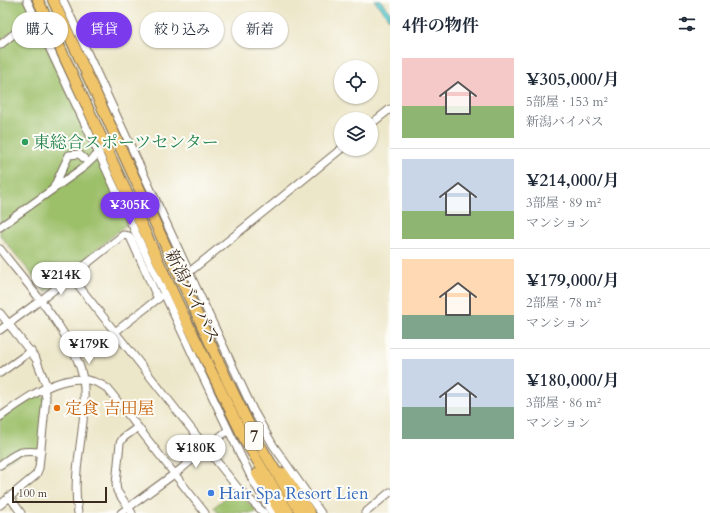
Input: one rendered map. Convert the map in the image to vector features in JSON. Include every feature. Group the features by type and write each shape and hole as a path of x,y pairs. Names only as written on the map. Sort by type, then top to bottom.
{"highway":[{"name":"新潟バイパス","path":"38,0 180,308 246,442 289,513"},
{"name":"新潟バイパス","path":"53,0 254,437 300,513"},
{"path":"180,308 184,324 239,441 281,513"},
{"path":"216,354 231,378 258,432 310,513"}],"street":[{"path":"28,0 33,12"},
{"path":"63,0 188,273 254,410 273,445 321,513"},
{"path":"0,45 12,35"},
{"path":"50,48 228,430 252,479 272,513"},
{"path":"378,118 390,108"},
{"path":"0,227 52,190 99,153"},
{"path":"52,190 69,155 79,154 88,162"},
{"path":"188,273 334,155"},
{"path":"0,330 40,301 120,236 125,235 131,238 158,299"},
{"path":"0,249 69,342 83,379 84,411 76,484 78,513"},
{"path":"71,276 241,492 264,513"},
{"path":"115,332 165,293"},
{"path":"0,313 36,358 45,388 46,398 41,452 36,475 0,505"},
{"path":"0,374 31,352"},
{"path":"0,417 33,393 56,383 83,379 100,383 108,388 205,513"},
{"path":"130,511 117,491 116,484 120,443 123,438 138,427"},
{"path":"122,513 130,511 228,430"},
{"path":"0,465 24,450 41,452"},
{"path":"365,513 390,492"},
{"path":"9,496 21,513"}],"green space":[{"path":"0,0 25,0 31,12 12,12 12,31 0,41"},
{"path":"12,39 12,48 47,48 128,223 46,292 0,235 0,49"},
{"path":"33,393 46,398 41,452 24,450 0,465 0,417"},
{"path":"235,490 257,511 254,513 218,513 214,507"}],"water":[{"path":"374,0 380,0 390,12 390,20"}],"place":[{"name":"東総合スポーツセンター","path":"25,142"},
{"name":"定食 吉田屋","path":"57,408"},
{"name":"Hair Spa Resort Lien","path":"211,493"}]}
